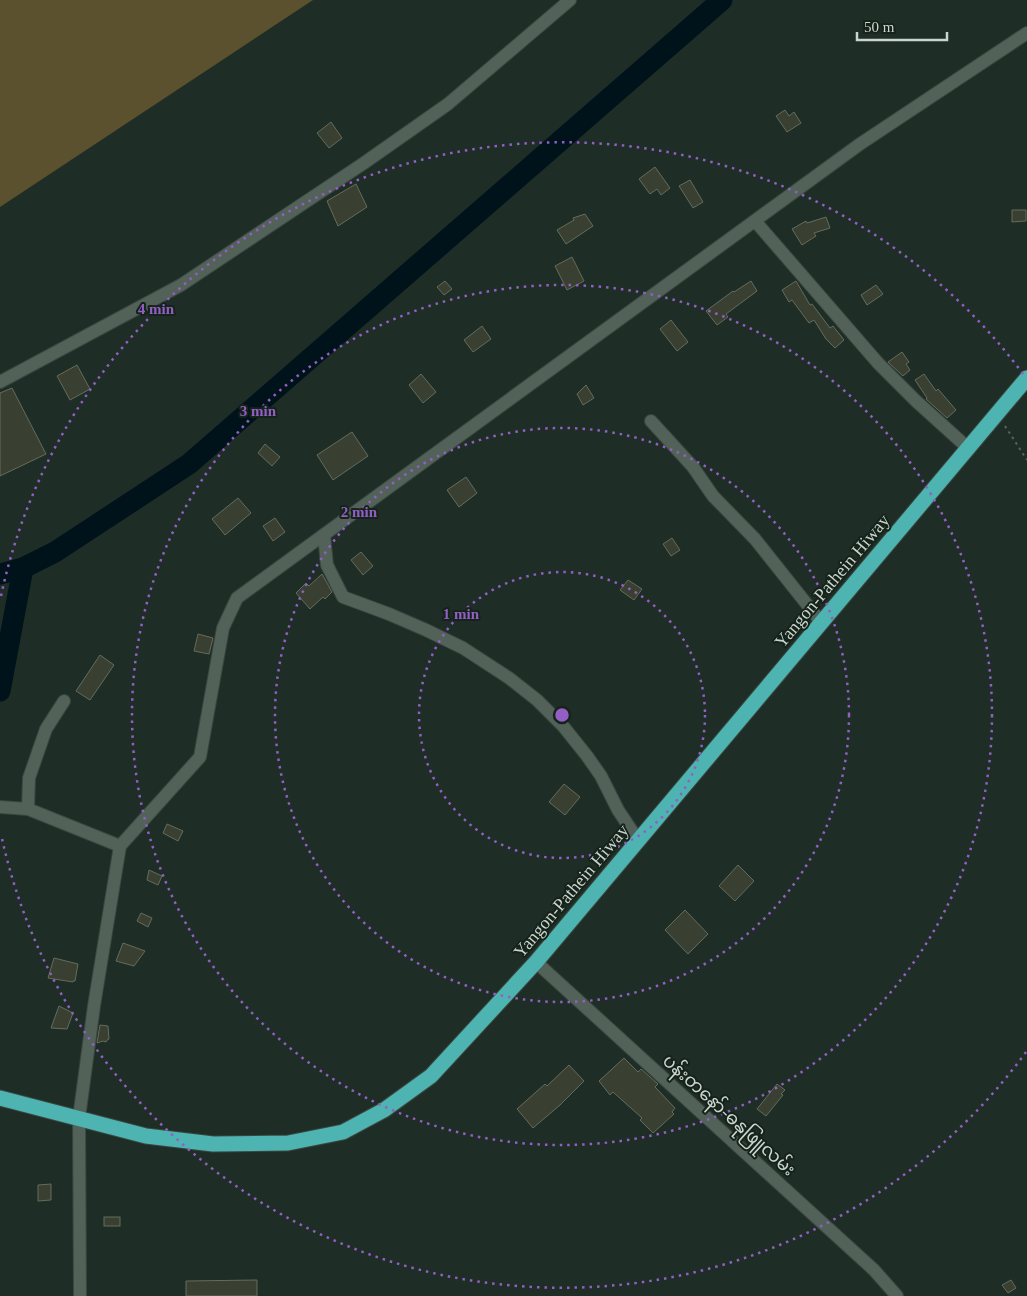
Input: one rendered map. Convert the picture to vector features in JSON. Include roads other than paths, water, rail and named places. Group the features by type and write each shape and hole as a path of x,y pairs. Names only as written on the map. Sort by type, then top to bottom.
{"highway":[{"name":"Yangon-Pathein Hiway","path":"0,1098 146,1136 213,1144 288,1143 343,1132 384,1110 431,1076 536,962 1027,378"}],"street":[{"path":"0,382 180,285 364,163 448,104 570,0"},
{"path":"80,1296 79,1118 94,1006 120,846 200,757 223,628 237,598 860,144 1027,33"},
{"path":"755,221 878,363 968,448"},
{"path":"651,421 693,467 713,496 755,539 821,622"},
{"path":"324,535 327,565 343,597 389,614 463,648 509,678 537,700 587,756 601,776 618,810 638,840"},
{"path":"28,809 29,778 46,729 64,701"},
{"path":"0,807 28,809 120,846"},
{"name":"ပန်းတနော်-ဓနုဖြူလမ်း","path":"536,962 874,1270 897,1296"}],"waterway":[{"path":"0,574 23,568 55,552 189,464 722,0"},
{"path":"0,691 23,568"}]}
